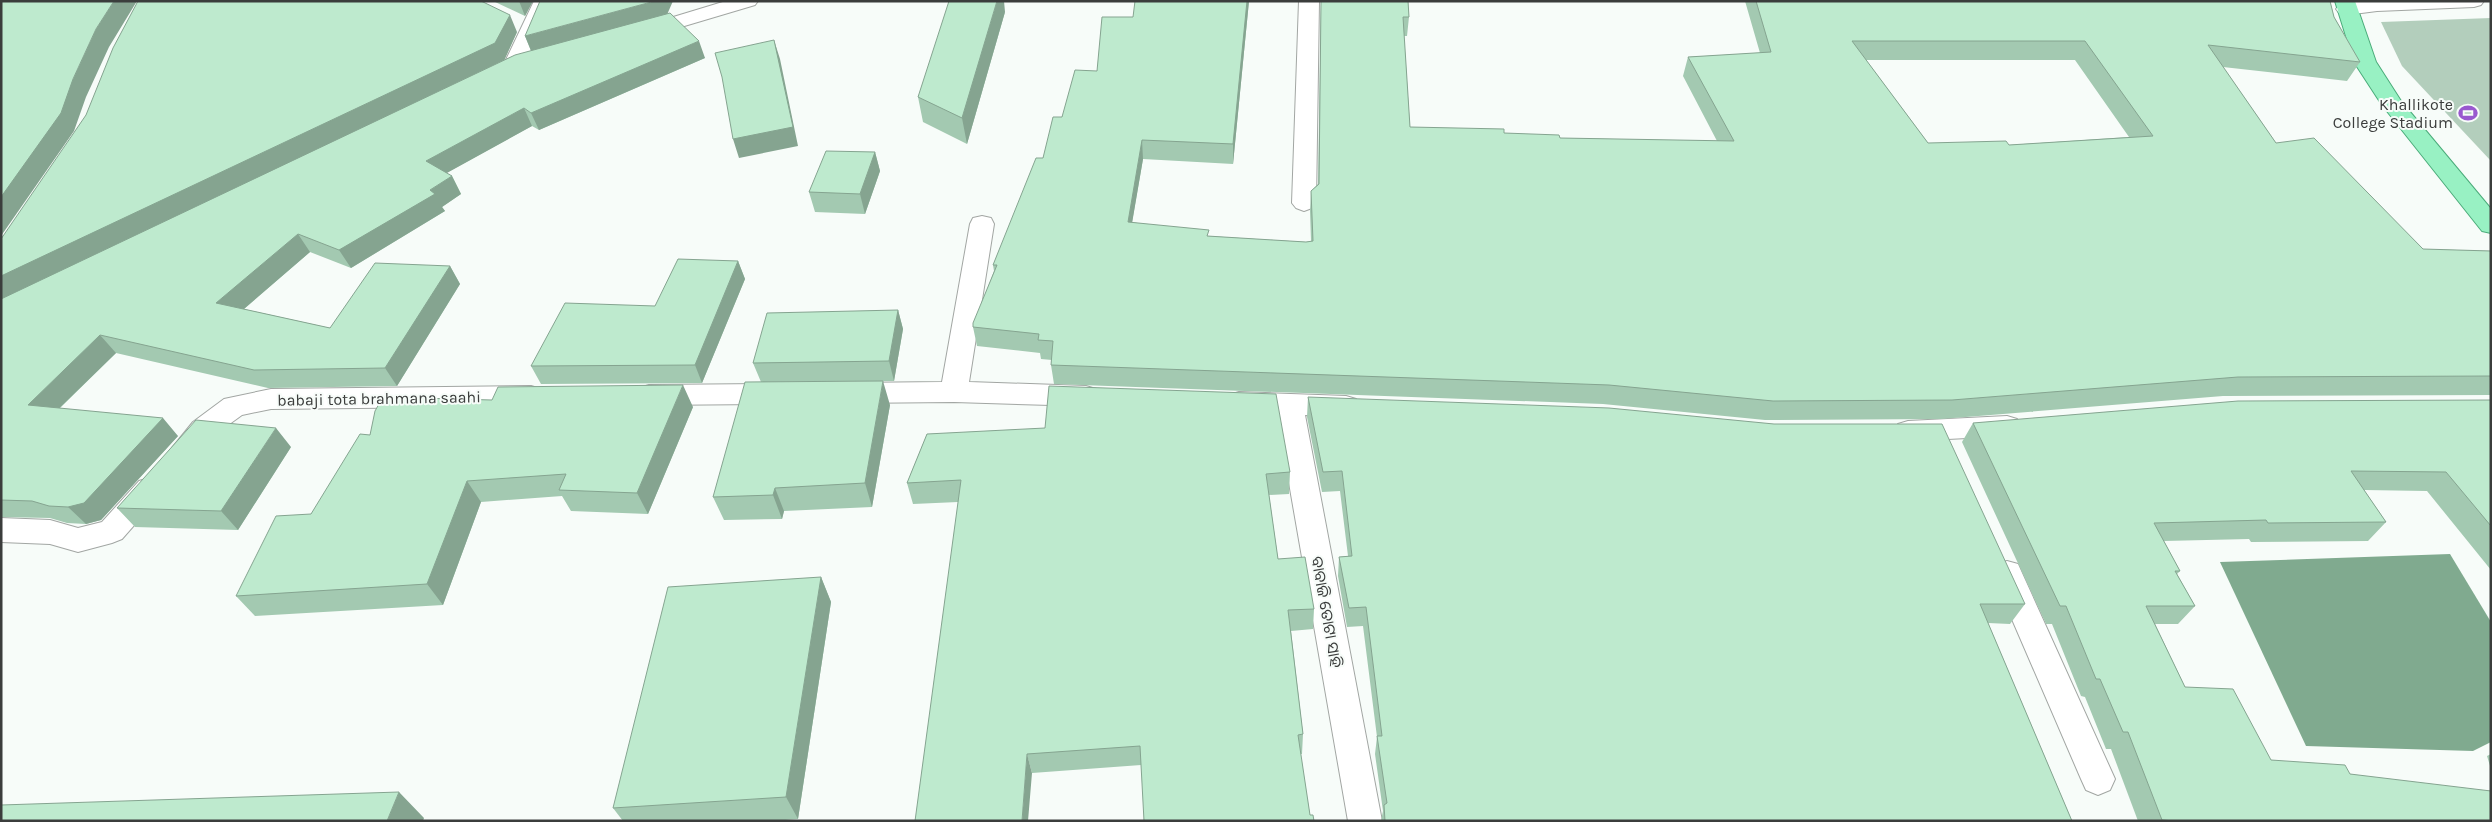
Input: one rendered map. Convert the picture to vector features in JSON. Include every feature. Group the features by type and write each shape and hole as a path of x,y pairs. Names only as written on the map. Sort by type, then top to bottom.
{"main road":[{"path":"2346,5 2365,62 2392,104 2491,225"}],"street":[{"path":"540,60 505,71 523,24 544,1"},
{"path":"628,37 748,1"},
{"path":"1304,203 1309,1"},
{"path":"2346,5 2474,1"},
{"path":"954,392 982,224"},
{"path":"628,396 954,392 1112,397"},
{"name":"babaji tota brahmana saahi","path":"1,530 50,532 78,540 112,531 203,429 234,406 262,401 558,396"},
{"path":"1210,401 1368,407"},
{"name":"ବାବାଜି ତୋଟା ସାହି","path":"1289,404 1365,821"},
{"path":"1883,431 1942,431 2029,424"},
{"path":"1942,431 1954,458"},
{"path":"1995,549 2098,779"}],"shaded area":[{"name":"Khallikote College Stadium","path":"2491,18 2491,161 2402,66 2381,22"},
{"path":"2450,554 2491,622 2491,742 2473,751 2306,746 2220,562"}],"building":[{"path":"1,1 114,1 96,29 73,79 61,113 1,197"},
{"path":"138,1 481,1 510,15 495,43 1,276 1,239 86,115 113,48"},
{"path":"540,1 655,1 525,36"},
{"path":"949,1 997,1 962,118 918,97"},
{"path":"1135,1 1247,1 1233,144 1142,140 1128,222 1209,230 1207,236 1306,242 1313,241 1311,191 1319,184 1321,1 1408,1 1409,17 1403,17 1410,127 1504,129 1504,133 1559,135 1560,138 1734,141 1688,57 1771,52 1756,1 2330,1 2334,17 2360,62 2208,45 2276,143 2314,138 2423,249 2491,251 2491,376 2238,377 1952,400 1773,401 1609,385 1051,365 1053,341 1038,340 1039,334 973,327 973,323 997,265 993,265 1036,158 1043,158 1053,117 1062,117 1075,70 1097,71 1102,17 1133,17","holes":["1852,41 2085,41 2153,136 2009,145 2006,141 1928,143"]},
{"path":"670,13 699,41 531,113 524,108 426,161 452,176 430,190 435,194 339,250 298,234 216,303 330,328 375,263 450,266 385,368 254,370 100,335 28,405 163,418 84,503 68,507 49,506 32,501 1,500 1,299 515,55"},
{"path":"774,40 793,127 733,139 722,77 715,53"},
{"path":"826,151 875,152 860,194 809,192"},
{"path":"678,259 738,261 695,365 531,366 565,303 655,306"},
{"path":"898,310 889,361 753,363 767,313"},
{"path":"883,381 865,483 775,488 773,495 713,497 745,382"},
{"path":"683,385 637,493 559,490 566,474 467,481 427,584 236,596 276,516 311,514 360,434 370,435 375,411 383,397 492,400 498,387"},
{"path":"1049,386 1276,394 1290,472 1266,474 1278,559 1305,557 1314,609 1288,610 1303,734 1298,735 1310,815 1313,815 1314,821 1144,821 1140,746 1027,754 1022,821 915,821 961,480 907,483 927,434 1045,428"},
{"path":"1308,397 1609,408 1774,424 1942,424 2025,604 1980,604 2072,821 1385,821 1384,805 1387,803 1377,736 1382,736 1366,607 1349,608 1339,557 1352,556 1342,471 1323,472"},
{"path":"2491,400 2491,526 2446,472 2351,471 2386,522 2268,523 2266,520 2154,523 2180,571 2175,571 2195,606 2146,606 2185,687 2233,689 2271,760 2345,765 2350,774 2491,791 2491,821 2162,820 2128,732 2123,732 2100,679 2096,679 2066,606 2060,606 1973,423 2238,401"},
{"path":"196,420 276,428 221,511 117,508"},
{"path":"821,577 786,797 613,808 668,587"},
{"path":"399,792 387,821 1,821 1,805"}],"place":[{"name":"Khallikote College Stadium","path":"2468,113"}]}
